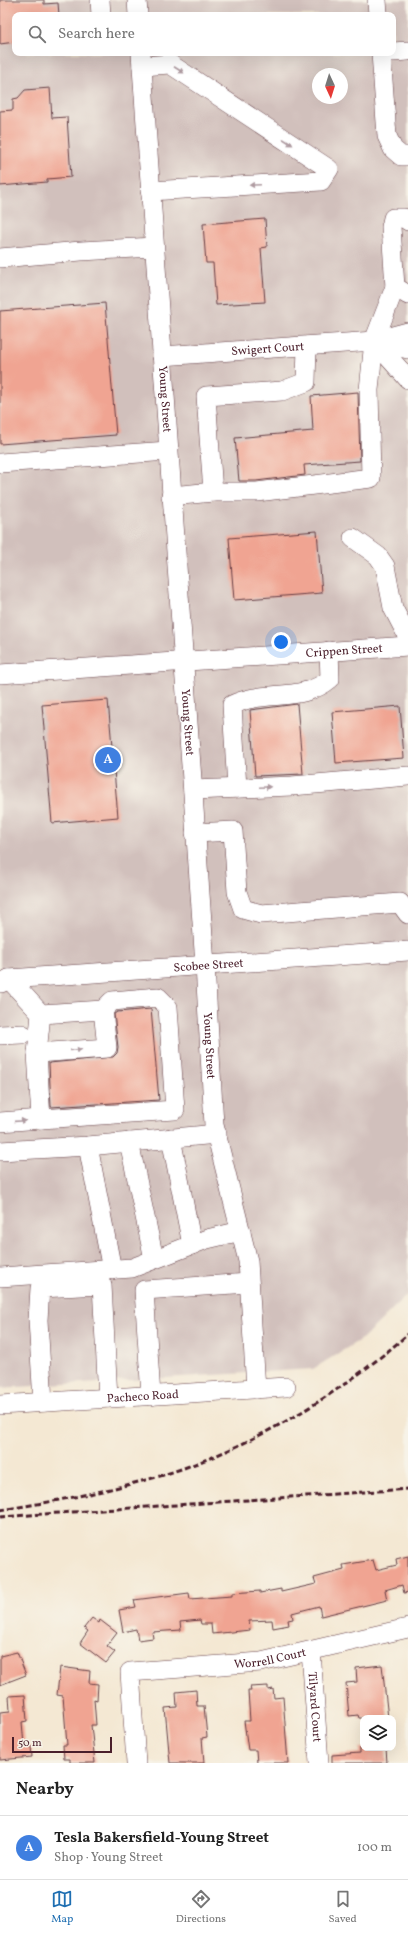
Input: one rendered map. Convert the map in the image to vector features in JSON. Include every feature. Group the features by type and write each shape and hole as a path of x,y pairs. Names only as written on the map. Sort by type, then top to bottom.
{"street":[{"path":"100,0 101,12"},
{"path":"137,0 138,12"},
{"path":"377,0 378,12"},
{"path":"396,52 408,51"},
{"path":"381,56 387,136 393,149 401,156 408,156"},
{"path":"142,60 170,64 329,168 321,181 150,191"},
{"name":"Young Street","path":"142,60 171,496 205,965 214,1125 248,1261 256,1389"},
{"path":"171,496 213,492 257,492 371,478 369,390 374,341 402,291 391,227 393,218 404,218 408,221"},
{"path":"0,258 81,251 154,247"},
{"path":"374,341 408,332"},
{"path":"374,341 408,349"},
{"path":"374,341 408,379"},
{"name":"Swigert Court","path":"162,356 374,341"},
{"path":"213,492 206,396 282,391 306,382 307,346"},
{"path":"0,463 168,451"},
{"path":"353,538 378,556 385,566 393,608 408,637"},
{"name":"Crippen Street","path":"0,674 184,660 408,646"},
{"path":"237,788 232,705 243,700 300,693 321,687 330,679 329,651"},
{"path":"193,790 292,786 408,776"},
{"path":"195,833 233,831 237,892 243,910 261,914 400,902 408,914"},
{"name":"Scobee Street","path":"4,982 205,965 408,951"},
{"path":"0,1122 175,1110 168,1007 158,997 112,1001 103,1010 40,1014 4,982"},
{"path":"37,1053 107,1048 103,1010"},
{"path":"40,1014 37,1053 41,1119"},
{"path":"0,1035 22,1034"},
{"path":"0,1150 88,1146 216,1134"},
{"path":"171,1138 192,1245"},
{"path":"129,1142 154,1259"},
{"path":"88,1146 112,1270"},
{"path":"0,1277 132,1268 207,1239 241,1231"},
{"path":"151,1396 144,1290 250,1283"},
{"path":"43,1402 38,1320 40,1288 102,1285 108,1398"},
{"name":"Pacheco Road","path":"0,1405 286,1387"},
{"name":"Worrell Court","path":"136,1763 130,1672 261,1662 408,1628"},
{"name":"Tilyard Court","path":"311,1651 319,1763"}],"shaded area":[{"path":"0,0 408,0 408,1294 363,1338 313,1369 0,1388"}],"building":[{"path":"0,0 44,0 44,4 58,3 59,12 12,12 12,42 0,44"},
{"path":"50,88 52,118 67,117 71,177 47,179 47,182 0,186 0,111 13,110 13,99 18,98 25,90"},
{"path":"265,219 267,247 261,248 265,302 216,305 213,263 206,263 203,224"},
{"path":"105,303 116,435 0,444 0,311"},
{"path":"358,392 360,461 304,465 305,475 256,481 239,481 235,438 313,431 311,396"},
{"path":"317,531 322,593 234,600 229,538"},
{"path":"108,700 118,817 52,823 42,705"},
{"path":"297,704 303,774 255,776 250,710"},
{"path":"400,706 404,758 336,763 332,712"},
{"path":"151,1009 159,1100 51,1107 49,1063 113,1057 117,1053 118,1047 114,1014 117,1012"},
{"path":"408,1556 408,1592 404,1593 402,1585 385,1590 387,1600 321,1616 319,1606 292,1613 293,1619 288,1620 289,1625 273,1628 272,1620 249,1621 250,1630 212,1634 211,1624 201,1624 200,1620 180,1622 181,1630 152,1632 153,1638 138,1640 136,1629 123,1632 119,1610 136,1607 134,1600 189,1593 190,1599 232,1596 232,1593 260,1591 260,1593 281,1589 281,1592 316,1584 314,1578 344,1570 343,1565 373,1560 376,1570 397,1565 396,1559"},
{"path":"92,1618 99,1623 100,1620 117,1633 107,1646 115,1652 106,1663 80,1643 88,1631 84,1628"},
{"path":"17,1652 26,1675 0,1685 0,1656"},
{"path":"382,1665 388,1715 360,1715 360,1718 358,1715 349,1716 346,1683 357,1682 356,1668"},
{"path":"60,1667 90,1671 89,1683 98,1684 97,1700 94,1699 96,1725 91,1725 95,1763 70,1763 70,1759 64,1759 63,1745 67,1745 63,1696 57,1695"},
{"path":"268,1686 268,1690 273,1689 274,1698 283,1697 288,1763 257,1763 256,1750 248,1750 244,1721 250,1721 248,1691 251,1691 250,1687"},
{"path":"196,1690 197,1706 204,1706 207,1737 202,1738 204,1763 170,1763 165,1708 177,1707 176,1692"},
{"path":"25,1695 27,1721 22,1722 24,1746 31,1746 32,1757 0,1760 0,1712 10,1711 9,1696"},
{"path":"360,1751 386,1751 387,1763 332,1763 332,1755 360,1753"}],"railway":[{"path":"0,1510 81,1496 121,1487 160,1476 227,1451 291,1418 322,1399 352,1379 408,1334"},
{"path":"0,1517 408,1489"}],"place":[{"name":"Tesla Bakersfield-Young Street","path":"108,760"}]}
